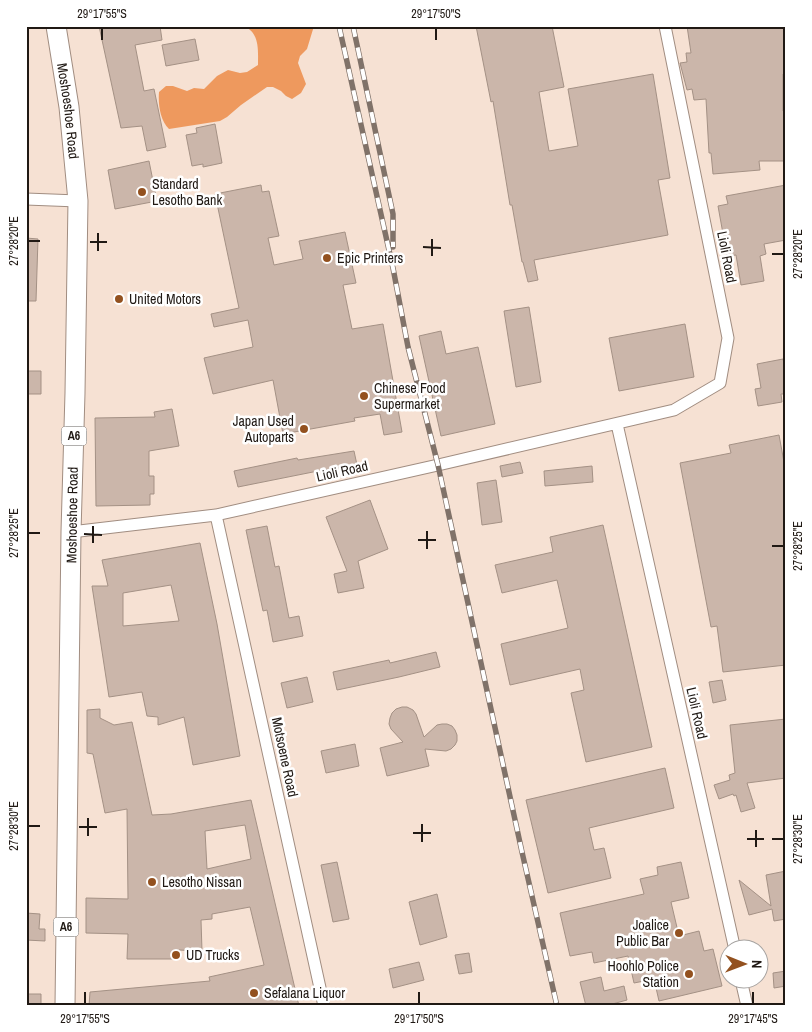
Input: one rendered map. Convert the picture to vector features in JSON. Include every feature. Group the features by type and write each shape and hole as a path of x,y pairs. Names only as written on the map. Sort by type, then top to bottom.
{"main road":[{"name":"Moshoeshoe Road","path":"56,26 69,107 78,201 76,393 71,532 65,1006"}],"street":[{"name":"Lioli Road","path":"71,532 216,515 617,424 674,410 720,383 728,338 665,26"},
{"path":"26,199 78,201"},
{"name":"Lioli Road","path":"617,424 733,940"},
{"name":"Motsoene Road","path":"216,515 324,1006"},
{"path":"744,990 747,1006"}],"shaded area":[{"path":"243,26 314,26 307,49 300,56 298,63 306,84 301,93 292,99 273,87 267,87 220,121 169,129 160,112 159,102 159,92 166,86 173,86 187,91 194,88 204,89 217,76 228,70 240,73 247,72 258,65 257,42 253,33"}],"building":[{"path":"99,26 160,26 162,40 135,45 144,91 154,89 166,147 147,151 142,126 121,128"},
{"path":"476,26 552,26 564,87 539,92 549,151 578,146 568,89 653,74 670,178 658,180 668,235 534,260 538,280 528,282 522,262 512,205 510,205 493,101 491,102"},
{"path":"687,26 786,26 786,75 783,74 783,111 786,111 786,161 759,161 760,170 713,174 711,153 709,153 706,99 694,100 692,89 687,90 680,63 687,62 686,53 691,53"},
{"path":"195,39 199,60 166,66 162,45"},
{"path":"215,124 222,163 203,167 203,164 192,166 186,135 197,133 196,128"},
{"path":"149,161 157,201 115,209 108,170"},
{"path":"261,185 262,192 269,191 279,236 268,238 274,265 303,259 299,241 345,232 356,283 343,285 352,329 383,324 402,432 384,435 380,414 354,418 355,421 283,434 273,380 213,394 204,358 253,347 248,320 214,327 211,314 239,308 215,194"},
{"path":"786,185 786,240 764,244 766,254 760,256 764,281 741,285 736,255 727,256 718,206 728,204 726,196"},
{"path":"26,238 38,239 36,301 26,301"},
{"path":"529,307 541,382 516,387 504,311"},
{"path":"685,324 694,377 619,391 609,338"},
{"path":"441,331 446,354 478,347 495,424 441,436 419,336"},
{"path":"783,359 786,373 786,394 781,394 782,402 758,406 755,389 761,388 757,364"},
{"path":"26,371 41,371 41,394 26,394"},
{"path":"172,409 179,446 149,451 149,476 154,476 154,494 150,494 150,505 96,506 95,418 155,417 154,412"},
{"path":"779,435 786,473 786,665 723,672 717,626 711,627 680,463 731,453 729,445"},
{"path":"354,451 357,465 238,487 234,471 297,458 298,460"},
{"path":"520,462 523,473 502,477 500,466"},
{"path":"592,466 593,482 545,486 544,471"},
{"path":"496,480 502,522 482,525 477,483"},
{"path":"370,500 388,549 358,561 364,588 338,593 334,574 347,571 326,517"},
{"path":"603,525 652,747 586,762 571,693 584,690 580,669 510,685 501,644 568,628 557,580 502,593 495,565 553,552 550,537"},
{"path":"267,526 275,567 279,566 289,618 299,616 303,636 273,642 267,610 263,611 246,530"},
{"path":"200,543 217,624 240,756 193,765 184,717 158,725 158,717 147,716 142,692 109,697 92,586 108,586 102,560","holes":["171,585 179,621 123,626 123,593"]},
{"path":"436,652 440,667 337,690 333,672 389,660 390,663"},
{"path":"307,677 313,702 287,708 281,683"},
{"path":"722,680 726,700 713,703 709,682"},
{"path":"402,707 413,710 416,714 424,737 437,725 447,724 455,730 457,741 451,749 446,751 425,749 429,766 387,776 380,748 403,742 389,724 392,713"},
{"path":"100,709 100,718 114,725 132,722 152,815 171,814 251,800 299,1006 89,1006 90,992 210,981 209,977 264,965 250,907 212,914 212,919 201,920 202,951 179,950 178,959 127,959 128,934 86,933 86,898 128,899 127,809 105,813 93,754 87,753 87,710","holes":["245,825 251,859 207,869 205,831"]},
{"path":"786,719 786,778 747,783 755,808 741,812 736,795 734,796 733,794 719,799 714,785 730,780 729,775 735,773 730,725"},
{"path":"355,744 359,766 326,773 321,751"},
{"path":"665,768 674,808 589,828 594,850 604,848 611,878 548,893 526,800"},
{"path":"337,862 349,919 333,922 321,865"},
{"path":"681,862 689,898 671,902 679,936 699,931 704,951 713,949 720,978 720,986 659,1001 654,979 634,983 628,956 594,963 592,952 570,956 560,913 644,894 640,879 658,875 657,867"},
{"path":"786,871 786,919 774,921 772,909 749,915 739,880 771,906 766,875"},
{"path":"437,894 447,937 420,945 409,902"},
{"path":"26,913 40,914 39,929 45,929 45,941 26,940"},
{"path":"469,953 472,972 459,974 455,955"},
{"path":"419,962 424,980 393,988 389,969"},
{"path":"786,971 786,986 774,988 773,973"},
{"path":"601,977 604,991 624,986 627,1000 605,1006 586,1006 580,982"},
{"path":"26,994 41,994 41,1006 26,1006"}],"railway":[{"path":"339,26 393,268 408,347 438,465 557,1006"},
{"path":"353,26 393,214 393,247"}],"place":[{"name":"Standard Lesotho Bank","path":"142,192"},
{"name":"Epic Printers","path":"327,258"},
{"name":"United Motors","path":"119,299"},
{"name":"Chinese Food Supermarket","path":"364,396"},
{"name":"Japan Used Autoparts","path":"304,429"},
{"name":"Lesotho Nissan","path":"152,882"},
{"name":"Joalice Public Bar","path":"679,933"},
{"name":"UD Trucks","path":"176,955"},
{"name":"Hoohlo Police Station","path":"689,974"},
{"name":"Sefalana Liquor","path":"254,993"}]}
